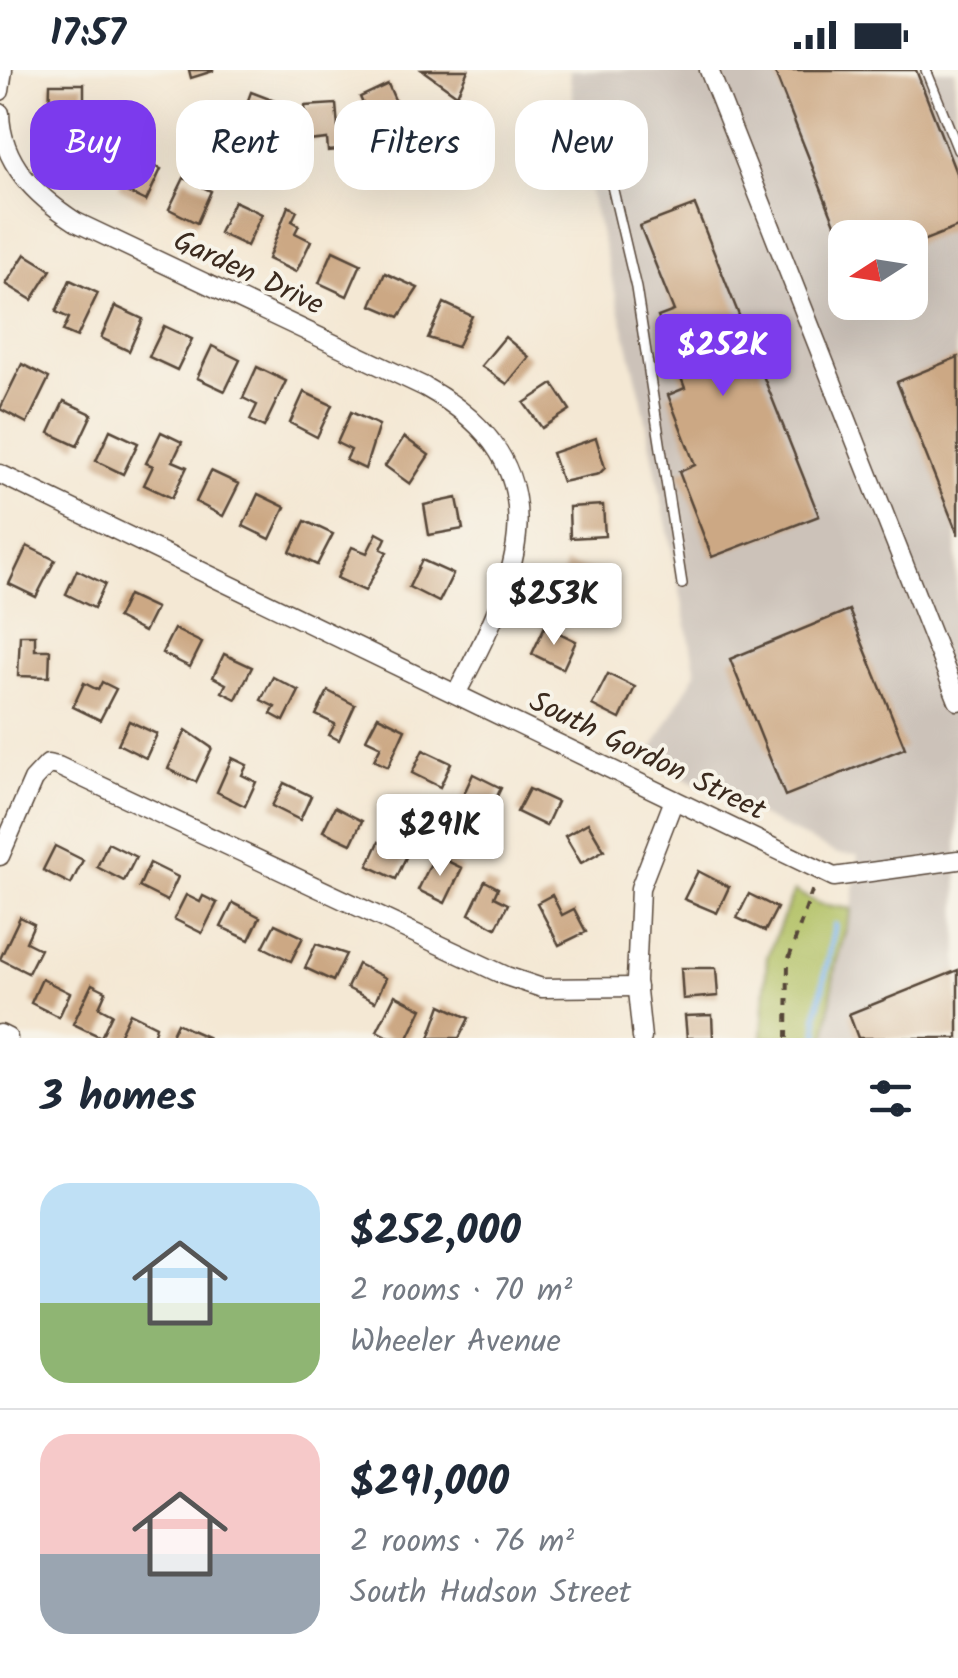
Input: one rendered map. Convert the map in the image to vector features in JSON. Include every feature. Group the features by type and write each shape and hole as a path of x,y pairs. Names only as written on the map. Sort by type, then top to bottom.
{"street":[{"path":"0,91 2,70"},
{"path":"709,70 958,700"},
{"name":"Garden Drive","path":"0,113 10,154 23,177 51,206 76,222 362,354 460,406 501,457 516,499 518,537 508,588 457,692"},
{"name":"South Gordon Street","path":"0,474 834,877 857,877 958,860"},
{"path":"0,856 41,768 48,764 70,769 506,976 542,988 637,986"},
{"path":"642,1038 637,986 640,888 674,800"},
{"path":"0,1034 8,1038"}],"lane":[{"path":"926,70 958,150"},
{"path":"613,190 636,288 682,584"}],"path":[{"path":"787,1038 788,961 820,870"}],"shaded area":[{"path":"569,70 955,70 958,1038 826,1038 835,966 852,909 858,855 837,854 647,759 696,672 642,400 590,190 648,190 648,100 573,100"}],"green space":[{"path":"794,891 820,904 852,909 835,966 826,1038 762,1038 767,957"}],"building":[{"path":"189,70 213,70 213,71 191,78"},
{"path":"422,70 468,70 457,95"},
{"path":"774,70 916,70 958,178 958,227 928,239 928,220 833,220"},
{"path":"50,84 84,84 84,100 49,100"},
{"path":"388,84 395,100 361,100 360,97"},
{"path":"251,92 272,100 248,100"},
{"path":"334,104 334,150 328,151 327,139 314,140 314,105"},
{"path":"122,190 151,190 146,201"},
{"path":"178,190 211,191 197,223 169,209"},
{"path":"234,201 262,214 247,246 219,233"},
{"path":"695,205 819,516 712,557 679,472 695,465 668,395 685,388 658,317 674,311 640,226"},
{"path":"288,206 297,211 292,221 299,225 295,233 311,241 296,272 268,259"},
{"path":"333,251 361,264 347,296 319,283"},
{"path":"25,254 51,270 32,300 6,284"},
{"path":"385,273 418,288 399,317 371,305"},
{"path":"70,280 98,293 77,337 63,331 69,318 56,312"},
{"path":"444,303 472,316 457,347 428,338"},
{"path":"115,306 143,319 129,351 101,338"},
{"path":"164,326 192,339 177,370 149,357"},
{"path":"505,337 529,357 507,384 481,366"},
{"path":"212,346 240,360 225,391 197,378"},
{"path":"958,357 958,535 897,382"},
{"path":"22,364 49,378 27,423 0,409"},
{"path":"257,367 286,381 264,427 250,420 257,405 243,398"},
{"path":"553,384 570,410 542,428 524,403"},
{"path":"304,392 332,405 317,437 290,423"},
{"path":"64,401 92,414 77,446 49,433"},
{"path":"351,412 379,425 365,469 346,460 351,450 337,443"},
{"path":"110,430 138,443 123,474 96,461"},
{"path":"161,432 182,442 173,461 187,467 172,498 144,485 153,466 146,463"},
{"path":"404,437 429,455 410,484 385,466"},
{"path":"596,438 605,468 599,474 562,482 552,453"},
{"path":"211,471 239,484 223,516 196,502"},
{"path":"258,494 285,507 270,539 243,526"},
{"path":"457,498 463,529 429,535 424,505"},
{"path":"603,505 605,536 570,538 569,507"},
{"path":"305,521 333,534 317,565 290,552"},
{"path":"377,533 386,538 381,549 387,552 365,591 337,578 352,547 367,553"},
{"path":"27,546 55,560 36,597 9,584"},
{"path":"422,560 453,574 439,602 409,587"},
{"path":"565,564 599,571 592,602 559,594"},
{"path":"77,570 105,584 94,608 66,594"},
{"path":"128,595 156,608 144,632 117,618"},
{"path":"849,610 905,748 785,796 730,659"},
{"path":"545,626 576,641 563,669 532,654"},
{"path":"174,629 202,643 190,667 162,653"},
{"path":"20,635 35,635 35,650 50,650 49,677 18,676"},
{"path":"224,654 252,667 236,699 222,692 226,684 213,677"},
{"path":"608,674 635,687 620,719 592,705"},
{"path":"273,677 299,691 284,721 271,714 275,707 261,700"},
{"path":"102,682 116,689 100,720 73,707 84,683 98,690"},
{"path":"328,691 355,705 339,740 329,735 335,724 316,715"},
{"path":"378,716 405,729 388,767 374,760 381,746 366,739"},
{"path":"129,721 157,734 146,758 118,744"},
{"path":"186,730 212,748 196,782 168,769"},
{"path":"423,750 451,763 440,787 412,773"},
{"path":"232,758 247,765 242,775 256,782 245,806 217,792"},
{"path":"473,774 501,788 490,811 484,808 480,816 472,812 476,805 462,798"},
{"path":"284,783 311,796 300,820 272,806"},
{"path":"529,789 557,802 546,826 517,812"},
{"path":"335,807 362,821 351,844 323,831"},
{"path":"588,823 604,850 581,863 565,836"},
{"path":"379,842 407,855 396,879 368,866"},
{"path":"108,843 136,857 124,881 97,867"},
{"path":"55,846 83,860 71,884 43,870"},
{"path":"435,855 462,868 445,903 418,890"},
{"path":"150,863 178,877 167,901 139,887"},
{"path":"698,871 729,887 717,913 684,899"},
{"path":"485,881 498,888 494,897 508,904 496,928 469,914"},
{"path":"749,894 777,908 765,931 737,918"},
{"path":"186,895 200,902 203,896 217,903 202,933 174,919"},
{"path":"552,895 562,915 574,909 586,932 559,945 537,903"},
{"path":"233,903 260,917 249,940 221,927"},
{"path":"20,917 34,924 26,942 40,949 28,973 0,959"},
{"path":"275,924 303,937 291,961 263,947"},
{"path":"316,944 346,954 333,981 305,968"},
{"path":"358,964 386,978 375,1002 347,988"},
{"path":"681,968 716,968 718,996 683,999"},
{"path":"958,970 958,1038 858,1038 849,1014"},
{"path":"42,979 70,993 59,1017 31,1003"},
{"path":"92,984 106,991 99,1007 112,1014 101,1037 73,1024"},
{"path":"395,995 422,1009 408,1038 390,1038 377,1031"},
{"path":"441,1005 469,1018 459,1038 429,1038"},
{"path":"130,1013 156,1026 153,1038 118,1038"},
{"path":"712,1015 713,1038 687,1038 685,1016"},
{"path":"177,1023 191,1030 209,1038 170,1038"}],"waterway":[{"path":"818,1038 817,1015 835,925"}]}
